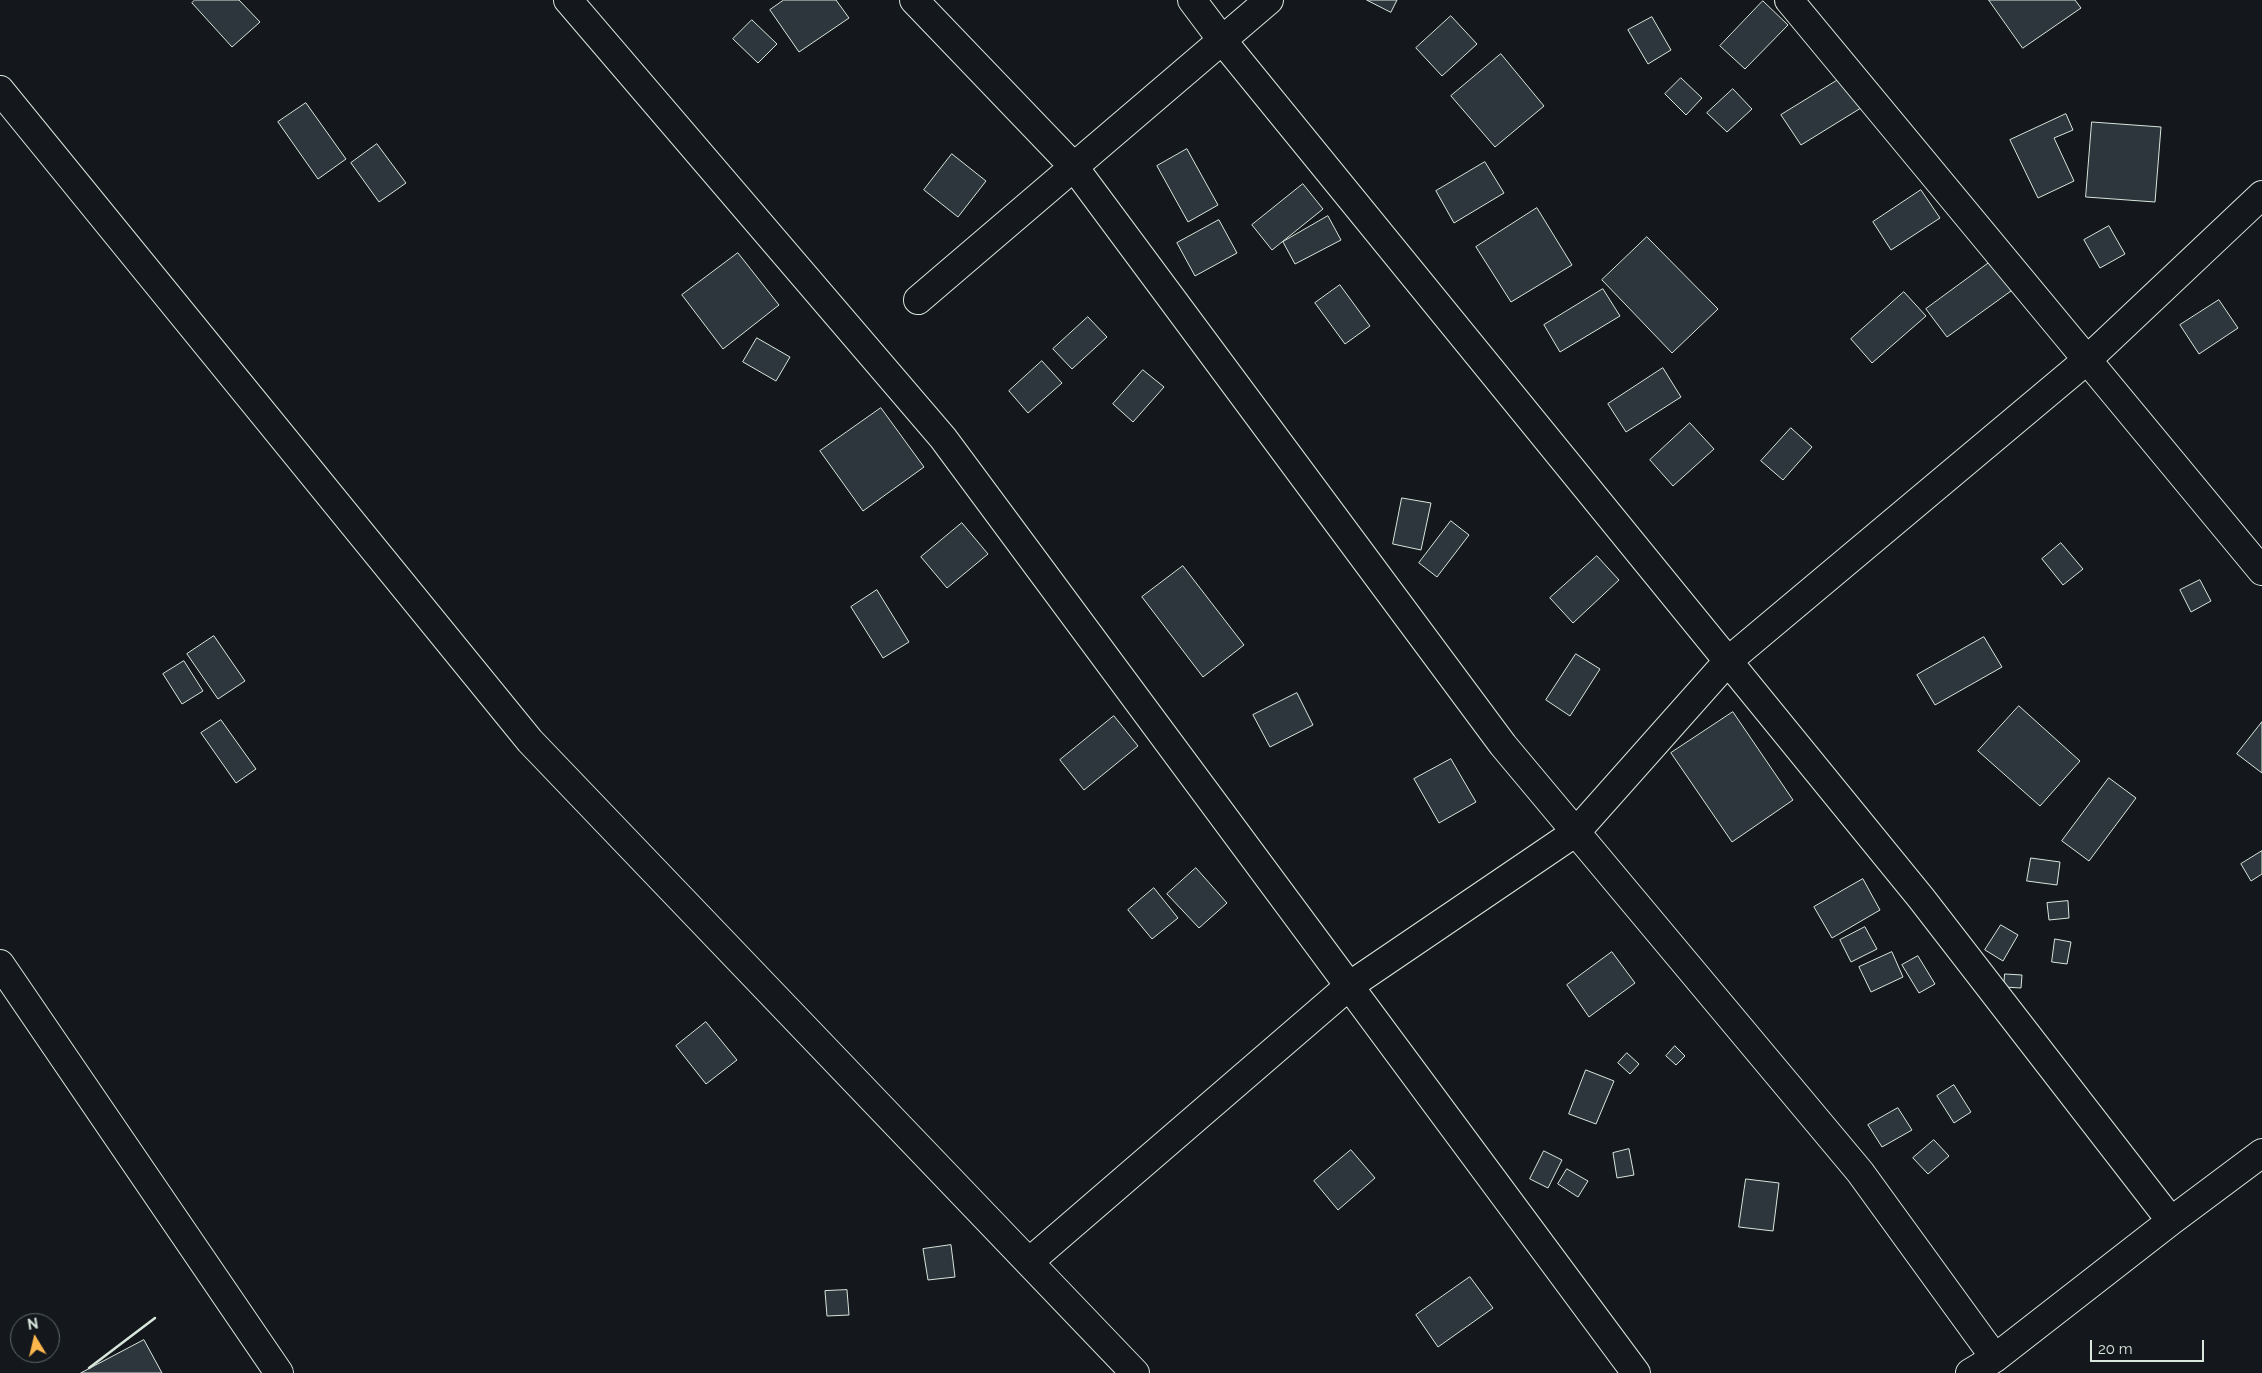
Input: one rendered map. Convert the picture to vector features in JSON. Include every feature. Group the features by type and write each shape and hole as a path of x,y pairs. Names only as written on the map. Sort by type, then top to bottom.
{"street":[{"path":"568,0 943,438 1636,1373"},
{"path":"914,0 1074,167 1503,746 1860,1172 1994,1358"},
{"path":"1192,0 1222,40 1921,898 2171,1221"},
{"path":"918,300 1269,0"},
{"path":"1790,0 2262,571"},
{"path":"0,90 530,741 1135,1373"},
{"path":"1029,1262 1349,986 1576,832 1728,661 2088,360 2262,195"},
{"path":"0,964 279,1373"},
{"path":"1970,1373 1994,1358 2262,1153"}],"building":[{"path":"195,0 239,0 260,22 232,47 192,3"},
{"path":"784,0 836,0 849,18 799,52 770,10"},
{"path":"1367,0 1397,0 1391,12"},
{"path":"1989,0 2075,0 2081,8 2023,48"},
{"path":"1763,1 1788,25 1745,69 1720,46"},
{"path":"1451,16 1477,44 1442,76 1416,48"},
{"path":"1652,17 1671,50 1648,64 1628,30"},
{"path":"752,20 777,44 758,63 733,39"},
{"path":"1501,54 1544,106 1495,147 1451,96"},
{"path":"1851,72 1869,103 1801,145 1781,115"},
{"path":"1681,78 1702,98 1686,115 1665,94"},
{"path":"1733,89 1752,109 1727,132 1707,113"},
{"path":"306,103 346,159 318,179 278,122"},
{"path":"2066,114 2073,130 2054,138 2074,181 2038,198 2010,140"},
{"path":"2092,122 2161,127 2155,202 2086,197"},
{"path":"377,144 406,183 379,202 351,163"},
{"path":"1187,149 1218,205 1188,222 1157,166"},
{"path":"952,154 986,181 958,217 924,190"},
{"path":"1485,162 1504,193 1454,223 1436,191"},
{"path":"1303,184 1323,209 1272,250 1252,225"},
{"path":"1921,190 1940,218 1891,250 1873,222"},
{"path":"1537,208 1572,265 1511,302 1476,247"},
{"path":"1328,216 1341,240 1295,264 1283,242"},
{"path":"1219,220 1237,253 1195,276 1177,243"},
{"path":"2109,226 2125,254 2100,268 2084,240"},
{"path":"1647,237 1718,309 1672,353 1602,280"},
{"path":"738,253 779,305 723,349 682,295"},
{"path":"1997,257 2018,286 1947,337 1926,309"},
{"path":"1340,285 1370,326 1345,344 1315,303"},
{"path":"1603,289 1620,316 1560,352 1544,325"},
{"path":"1904,292 1926,316 1872,363 1851,339"},
{"path":"2219,300 2238,328 2199,354 2180,325"},
{"path":"1088,317 1107,337 1072,369 1053,349"},
{"path":"757,338 790,357 776,381 743,362"},
{"path":"1042,361 1062,383 1028,413 1009,391"},
{"path":"1663,368 1681,397 1626,432 1608,404"},
{"path":"1143,370 1164,387 1133,422 1113,404"},
{"path":"881,408 924,467 863,511 820,451"},
{"path":"1690,423 1714,449 1673,486 1650,460"},
{"path":"1791,428 1812,447 1783,480 1761,461"},
{"path":"1402,498 1431,503 1421,550 1393,544"},
{"path":"1451,521 1469,535 1437,577 1419,563"},
{"path":"962,523 988,554 947,588 921,557"},
{"path":"2061,543 2083,569 2063,585 2042,559"},
{"path":"1597,556 1619,580 1573,623 1550,598"},
{"path":"1183,566 1244,645 1203,677 1142,597"},
{"path":"2200,580 2211,601 2191,612 2180,590"},
{"path":"877,590 909,642 883,658 851,607"},
{"path":"214,636 245,681 218,699 187,654"},
{"path":"1984,637 2002,667 1935,705 1917,675"},
{"path":"1576,654 1600,669 1570,716 1546,700"},
{"path":"184,661 203,691 182,704 163,674"},
{"path":"1297,693 1313,725 1270,747 1253,715"},
{"path":"2019,706 2080,761 2040,806 1978,751"},
{"path":"1733,712 1793,800 1732,842 1671,753"},
{"path":"1114,716 1138,746 1084,790 1060,760"},
{"path":"221,720 256,769 236,783 201,733"},
{"path":"2262,722 2262,773 2237,754"},
{"path":"1451,759 1476,802 1439,823 1414,779"},
{"path":"2109,778 2136,798 2089,861 2062,841"},
{"path":"2262,851 2262,874 2251,881 2241,864"},
{"path":"2031,858 2060,862 2057,885 2027,881"},
{"path":"1196,868 1227,903 1199,928 1167,894"},
{"path":"1863,879 1880,910 1832,938 1814,907"},
{"path":"1154,888 1178,918 1152,939 1128,910"},
{"path":"2068,901 2069,918 2049,920 2047,903"},
{"path":"2001,925 2018,935 2003,961 1985,950"},
{"path":"1865,927 1877,949 1851,962 1840,940"},
{"path":"2055,939 2071,942 2067,964 2052,962"},
{"path":"1612,952 1635,983 1589,1017 1567,985"},
{"path":"1892,952 1903,977 1871,992 1859,967"},
{"path":"1918,956 1935,984 1919,993 1902,965"},
{"path":"2005,974 2022,975 2021,988 2004,987"},
{"path":"706,1022 737,1060 706,1084 676,1046"},
{"path":"1675,1046 1685,1056 1676,1065 1666,1056"},
{"path":"1627,1053 1639,1064 1630,1074 1618,1063"},
{"path":"1586,1070 1614,1081 1596,1124 1569,1114"},
{"path":"1954,1085 1971,1112 1954,1123 1937,1096"},
{"path":"1898,1108 1912,1130 1882,1147 1868,1125"},
{"path":"1934,1140 1949,1156 1928,1174 1913,1158"},
{"path":"1629,1149 1634,1175 1617,1178 1613,1153"},
{"path":"1351,1150 1375,1178 1338,1210 1314,1181"},
{"path":"1544,1151 1562,1160 1548,1188 1530,1179"},
{"path":"1567,1169 1588,1181 1578,1197 1558,1184"},
{"path":"1746,1179 1779,1183 1773,1231 1739,1227"},
{"path":"951,1245 955,1277 928,1280 923,1249"},
{"path":"1470,1277 1493,1308 1438,1347 1416,1315"},
{"path":"847,1290 849,1315 827,1316 825,1291"},
{"path":"144,1340 162,1373 81,1373"}],"wall":[{"path":"89,1368 155,1318"}]}
